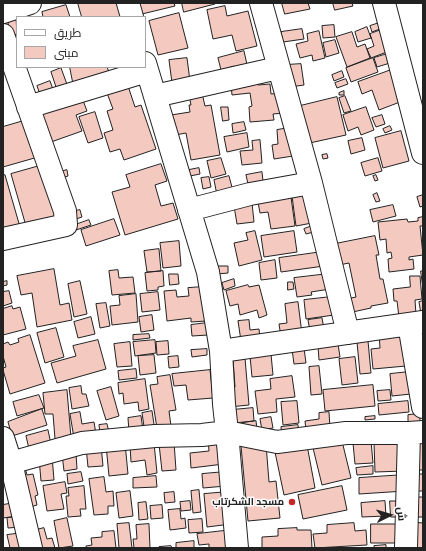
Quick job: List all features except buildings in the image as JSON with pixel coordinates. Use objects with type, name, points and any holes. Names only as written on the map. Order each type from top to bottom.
[{"type":"street","points":[[3,12],[30,3]]},
{"type":"street","points":[[128,3],[132,16]]},
{"type":"street","points":[[261,3],[311,183],[348,333]]},
{"type":"street","points":[[384,3],[423,153]]},
{"type":"street","points":[[3,35],[65,211],[66,226],[3,239]]},
{"type":"street","points":[[146,67],[208,272],[221,351],[224,404],[237,548]]},
{"type":"street","points":[[28,107],[143,68]]},
{"type":"street","points":[[155,96],[278,68]]},
{"type":"street","points":[[189,210],[250,194],[311,183]]},
{"type":"street","points":[[221,351],[416,323],[423,407]]},
{"type":"street","points":[[7,464],[82,443],[155,436],[202,435],[227,432],[276,442],[346,433],[416,432],[406,548]]},
{"type":"street","points":[[3,438],[7,464],[30,548]]},
{"type":"place","name":"مسجد الشكرتاب","points":[[292,502]]}]
